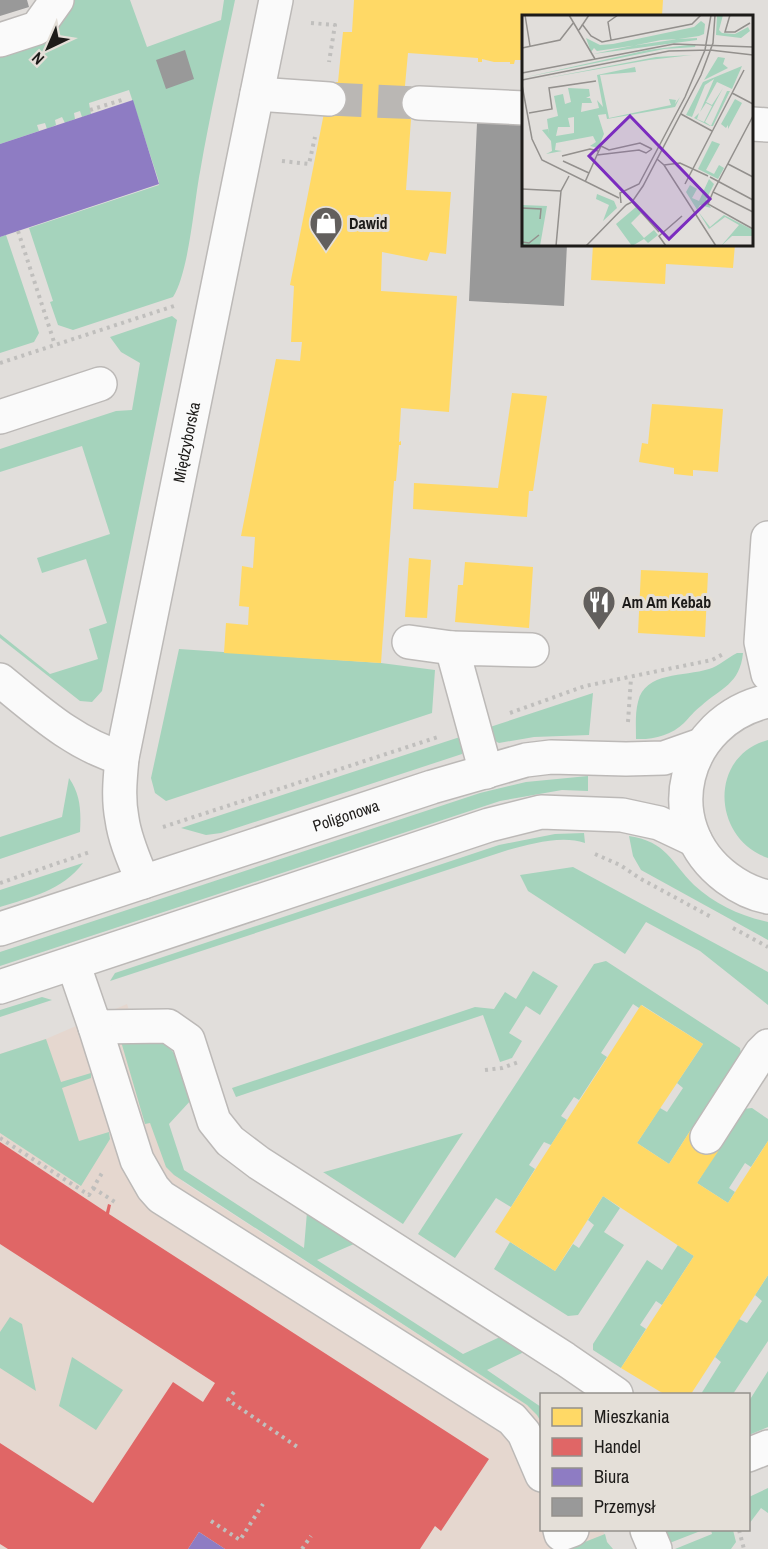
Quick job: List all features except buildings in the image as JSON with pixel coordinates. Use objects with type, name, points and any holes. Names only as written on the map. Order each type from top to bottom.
[{"type":"street","points":[[0,40],[37,28],[57,0]]},
{"type":"street","name":"Międzyborska","points":[[143,882],[122,819],[119,790],[122,758],[276,0]]},
{"type":"street","points":[[257,94],[329,99]]},
{"type":"street","points":[[419,103],[522,108]]},
{"type":"street","points":[[753,124],[768,126]]},
{"type":"street","points":[[0,417],[100,384]]},
{"type":"street","points":[[768,538],[761,642],[768,674]]},
{"type":"street","points":[[409,642],[452,648],[532,650]]},
{"type":"street","points":[[452,648],[486,772]]},
{"type":"street","points":[[0,680],[82,743],[102,753],[122,758]]},
{"type":"street","points":[[768,701],[753,704],[732,714],[714,728],[701,745],[689,773],[686,794],[687,816],[694,840],[713,867],[739,887],[768,897]]},
{"type":"street","name":"Poligonowa","points":[[0,929],[432,787],[526,760],[551,757],[664,758],[701,745]]},
{"type":"street","points":[[0,987],[489,825],[541,812],[622,815],[659,823],[694,840]]},
{"type":"street","points":[[73,963],[136,1160],[161,1197],[512,1419],[525,1433],[540,1470]]},
{"type":"street","points":[[94,1027],[168,1026],[188,1040],[214,1121],[230,1141],[259,1163],[565,1359],[613,1393]]},
{"type":"street","points":[[707,1137],[761,1053],[768,1046]]},
{"type":"street","points":[[750,1454],[768,1447]]},
{"type":"street","points":[[647,1531],[655,1549]]},
{"type":"path","points":[[90,110],[125,99]]},
{"type":"path","points":[[18,231],[55,345]]},
{"type":"path","points":[[0,363],[218,294]]},
{"type":"path","points":[[0,884],[127,839],[473,726],[585,686],[712,660],[744,644],[761,642]]},
{"type":"path","points":[[587,851],[620,865],[640,879],[719,921]]},
{"type":"path","points":[[729,926],[768,947]]},
{"type":"path","points":[[485,1070],[502,1068],[521,1061]]},
{"type":"path","points":[[0,1138],[88,1195],[100,1176]]},
{"type":"path","points":[[93,1188],[118,1204]]},
{"type":"path","points":[[234,1392],[228,1400],[299,1448]]},
{"type":"path","points":[[211,1521],[240,1540],[263,1504]]},
{"type":"path","points":[[739,1531],[744,1549]]},
{"type":"path","points":[[302,1549],[311,1536]]},
{"type":"shaded area","points":[[127,1004],[183,1182],[540,1413],[540,1531],[603,1531],[607,1542],[590,1549],[0,1549],[0,1054],[46,1039]]},
{"type":"green space","points":[[73,0],[130,0],[147,47],[221,20],[224,0],[235,0],[204,150],[187,255],[179,286],[173,297],[73,330],[58,325],[50,302],[53,301],[29,228],[159,185],[159,182],[129,90],[89,103],[91,114],[82,117],[80,111],[74,113],[75,119],[65,123],[62,117],[55,120],[56,125],[47,129],[45,123],[37,125],[39,131],[0,144],[0,53],[52,34],[65,18]]},
{"type":"green space","points":[[6,235],[39,333],[34,342],[0,353],[0,237]]},
{"type":"green space","points":[[172,316],[177,320],[102,691],[92,702],[80,701],[0,638],[0,634],[50,674],[98,659],[89,629],[107,623],[86,559],[42,573],[37,558],[110,534],[82,446],[0,472],[0,449],[116,411],[132,410],[140,363],[121,352],[110,337]]},
{"type":"green space","points":[[179,649],[381,663],[435,670],[432,713],[166,801],[155,793],[151,778]]},
{"type":"green space","points":[[737,653],[743,653],[734,679],[696,710],[684,723],[674,731],[662,736],[636,739],[638,702],[642,692],[649,685],[667,677],[709,669]]},
{"type":"green space","points":[[593,693],[589,735],[534,737],[499,743],[493,740],[490,727]]},
{"type":"green space","points":[[463,736],[466,744],[462,754],[221,833],[206,835],[181,828]]},
{"type":"green space","points":[[768,740],[768,858],[749,848],[736,834],[728,817],[724,798],[727,779],[735,763],[748,749]]},
{"type":"green space","points":[[588,776],[588,791],[562,790],[500,801],[0,966],[0,952],[480,793],[526,782]]},
{"type":"green space","points":[[69,778],[76,791],[79,804],[80,832],[0,859],[0,837],[62,817]]},
{"type":"green space","points":[[584,833],[585,843],[556,840],[508,850],[110,981],[115,973],[499,845],[555,834]]},
{"type":"green space","points":[[629,836],[642,839],[660,848],[694,885],[719,903],[738,913],[768,922],[768,940],[641,870],[633,856]]},
{"type":"green space","points":[[83,863],[75,873],[56,887],[0,907],[0,890]]},
{"type":"green space","points":[[573,867],[768,972],[768,1005],[700,951],[646,922],[625,954],[528,891],[520,875]]},
{"type":"green space","points":[[606,961],[740,1048],[742,1059],[696,1130],[692,1128],[669,1164],[637,1143],[660,1108],[667,1112],[683,1088],[677,1083],[703,1044],[642,1005],[639,1008],[633,1004],[601,1053],[607,1057],[579,1100],[574,1097],[561,1116],[567,1120],[551,1145],[544,1142],[529,1165],[535,1169],[511,1207],[496,1198],[455,1258],[418,1234],[594,964]]},
{"type":"green space","points":[[533,971],[558,986],[540,1015],[526,1006],[509,1033],[522,1041],[512,1058],[500,1062],[483,1015],[236,1097],[232,1088],[475,1007],[494,1009],[505,992],[516,999]]},
{"type":"green space","points":[[42,997],[52,1000],[0,1017],[0,1010]]},
{"type":"green space","points":[[120,1038],[148,1040],[165,1045],[172,1050],[181,1065],[192,1099],[169,1124],[184,1170],[304,1248],[307,1212],[354,1244],[317,1260],[463,1354],[500,1337],[524,1352],[487,1370],[540,1406],[540,1420],[527,1405],[174,1175],[166,1167],[150,1123],[145,1124]]},
{"type":"green space","points":[[46,1039],[61,1082],[91,1073],[91,1078],[62,1088],[79,1141],[109,1132],[110,1139],[81,1186],[0,1133],[0,1054]]},
{"type":"green space","points":[[752,1108],[768,1119],[768,1141],[751,1167],[745,1163],[729,1188],[735,1192],[728,1203],[697,1183],[743,1109]]},
{"type":"green space","points":[[463,1133],[403,1224],[323,1172],[324,1172]]},
{"type":"green space","points":[[603,1196],[620,1208],[604,1232],[624,1245],[578,1315],[568,1316],[494,1269],[510,1242],[555,1271],[573,1244],[579,1248],[594,1225],[588,1220]]},
{"type":"green space","points":[[678,1245],[694,1256],[662,1305],[656,1301],[640,1325],[646,1329],[621,1368],[593,1350],[593,1344],[647,1260],[662,1270]]},
{"type":"green space","points":[[768,1275],[768,1341],[734,1393],[702,1393],[721,1362],[715,1357],[739,1319],[747,1323],[762,1301],[755,1295]]},
{"type":"green space","points":[[10,1317],[22,1324],[36,1391],[0,1368],[0,1332]]},
{"type":"green space","points":[[72,1357],[123,1390],[96,1430],[59,1406]]},
{"type":"green space","points":[[768,1371],[768,1427],[750,1435],[750,1399]]},
{"type":"green space","points":[[768,1488],[768,1513],[761,1508],[750,1523],[750,1497]]},
{"type":"green space","points":[[665,1531],[700,1531],[667,1544]]},
{"type":"green space","points":[[711,1531],[733,1531],[736,1542],[731,1549],[675,1549],[712,1534]]},
{"type":"green space","points":[[605,1534],[607,1542],[613,1549],[567,1549]]},
{"type":"tunnel","points":[[329,99],[419,103]]},
{"type":"place","name":"Dawid","points":[[326,252]]},
{"type":"place","name":"Am Am Kebab","points":[[599,631]]}]
